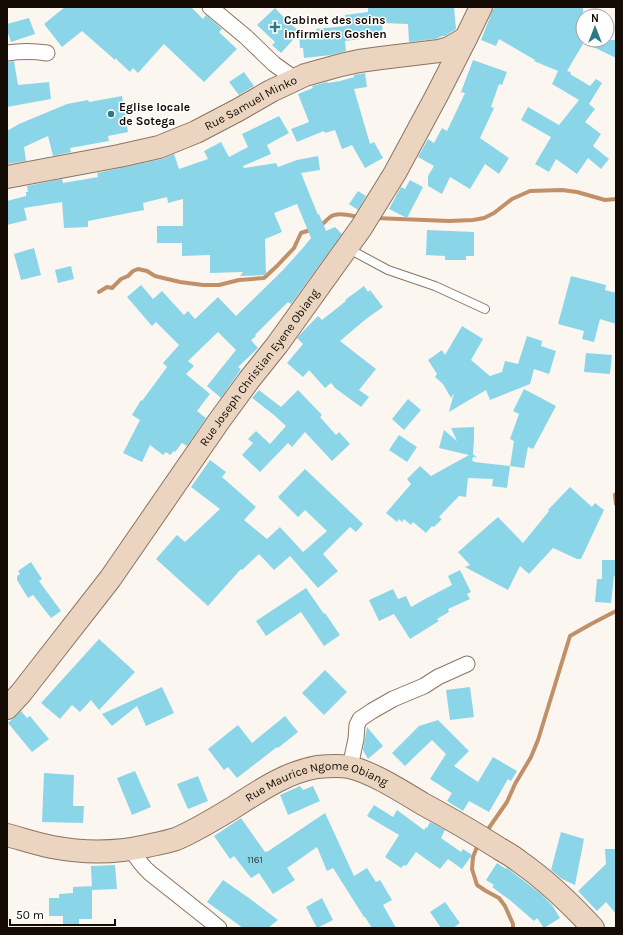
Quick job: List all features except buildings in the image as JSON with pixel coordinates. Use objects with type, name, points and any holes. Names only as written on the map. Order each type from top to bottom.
[{"type":"street","points":[[210,7],[246,36],[274,64],[295,79]]},
{"type":"street","name":"Rue Joseph Christian Eyene Obiang","points":[[8,704],[21,693],[110,579],[219,421],[285,334],[367,219],[395,173],[437,95],[481,7]]},
{"type":"street","name":"Rue Samuel Minko","points":[[7,177],[160,147],[196,132],[305,74],[341,65],[381,58],[439,51],[450,48],[466,38]]},
{"type":"street","points":[[7,53],[32,51],[47,53]]},
{"type":"street","points":[[403,55],[426,62],[434,69],[437,82],[437,95]]},
{"type":"street","points":[[350,767],[356,739],[357,725],[360,719],[393,699],[424,686],[438,677],[467,664]]},
{"type":"street","name":"Rue Maurice Ngome Obiang","points":[[7,835],[52,847],[68,849],[106,852],[131,849],[174,840],[192,832],[283,778],[316,767],[350,767],[367,773],[389,784],[519,861],[570,903],[593,928]]},
{"type":"street","points":[[131,849],[142,866],[219,928]]},
{"type":"lane","points":[[347,248],[388,270],[435,286],[485,309]]},
{"type":"waterway","points":[[375,218],[449,221],[473,220],[484,218],[494,213],[512,199],[530,191],[562,190],[577,192],[605,200],[616,199]]},
{"type":"waterway","points":[[319,226],[332,216],[336,215],[344,214],[360,217]]},
{"type":"waterway","points":[[99,292],[107,287],[112,288],[121,279],[138,269],[147,271],[155,276],[180,282],[203,285],[219,285],[239,280],[264,278],[294,248],[301,233],[313,229]]},
{"type":"waterway","points":[[616,494],[616,504]]},
{"type":"waterway","points":[[486,832],[507,802],[515,784],[531,757],[538,740],[570,636],[616,611]]},
{"type":"waterway","points":[[479,843],[473,857],[472,869],[477,885],[499,898],[505,906],[513,924],[513,928]]},
{"type":"place","name":"Cabinet des soins infirmiers Goshen","points":[[275,27]]},
{"type":"place","name":"Eglise locale de Sotega","points":[[111,114]]}]
